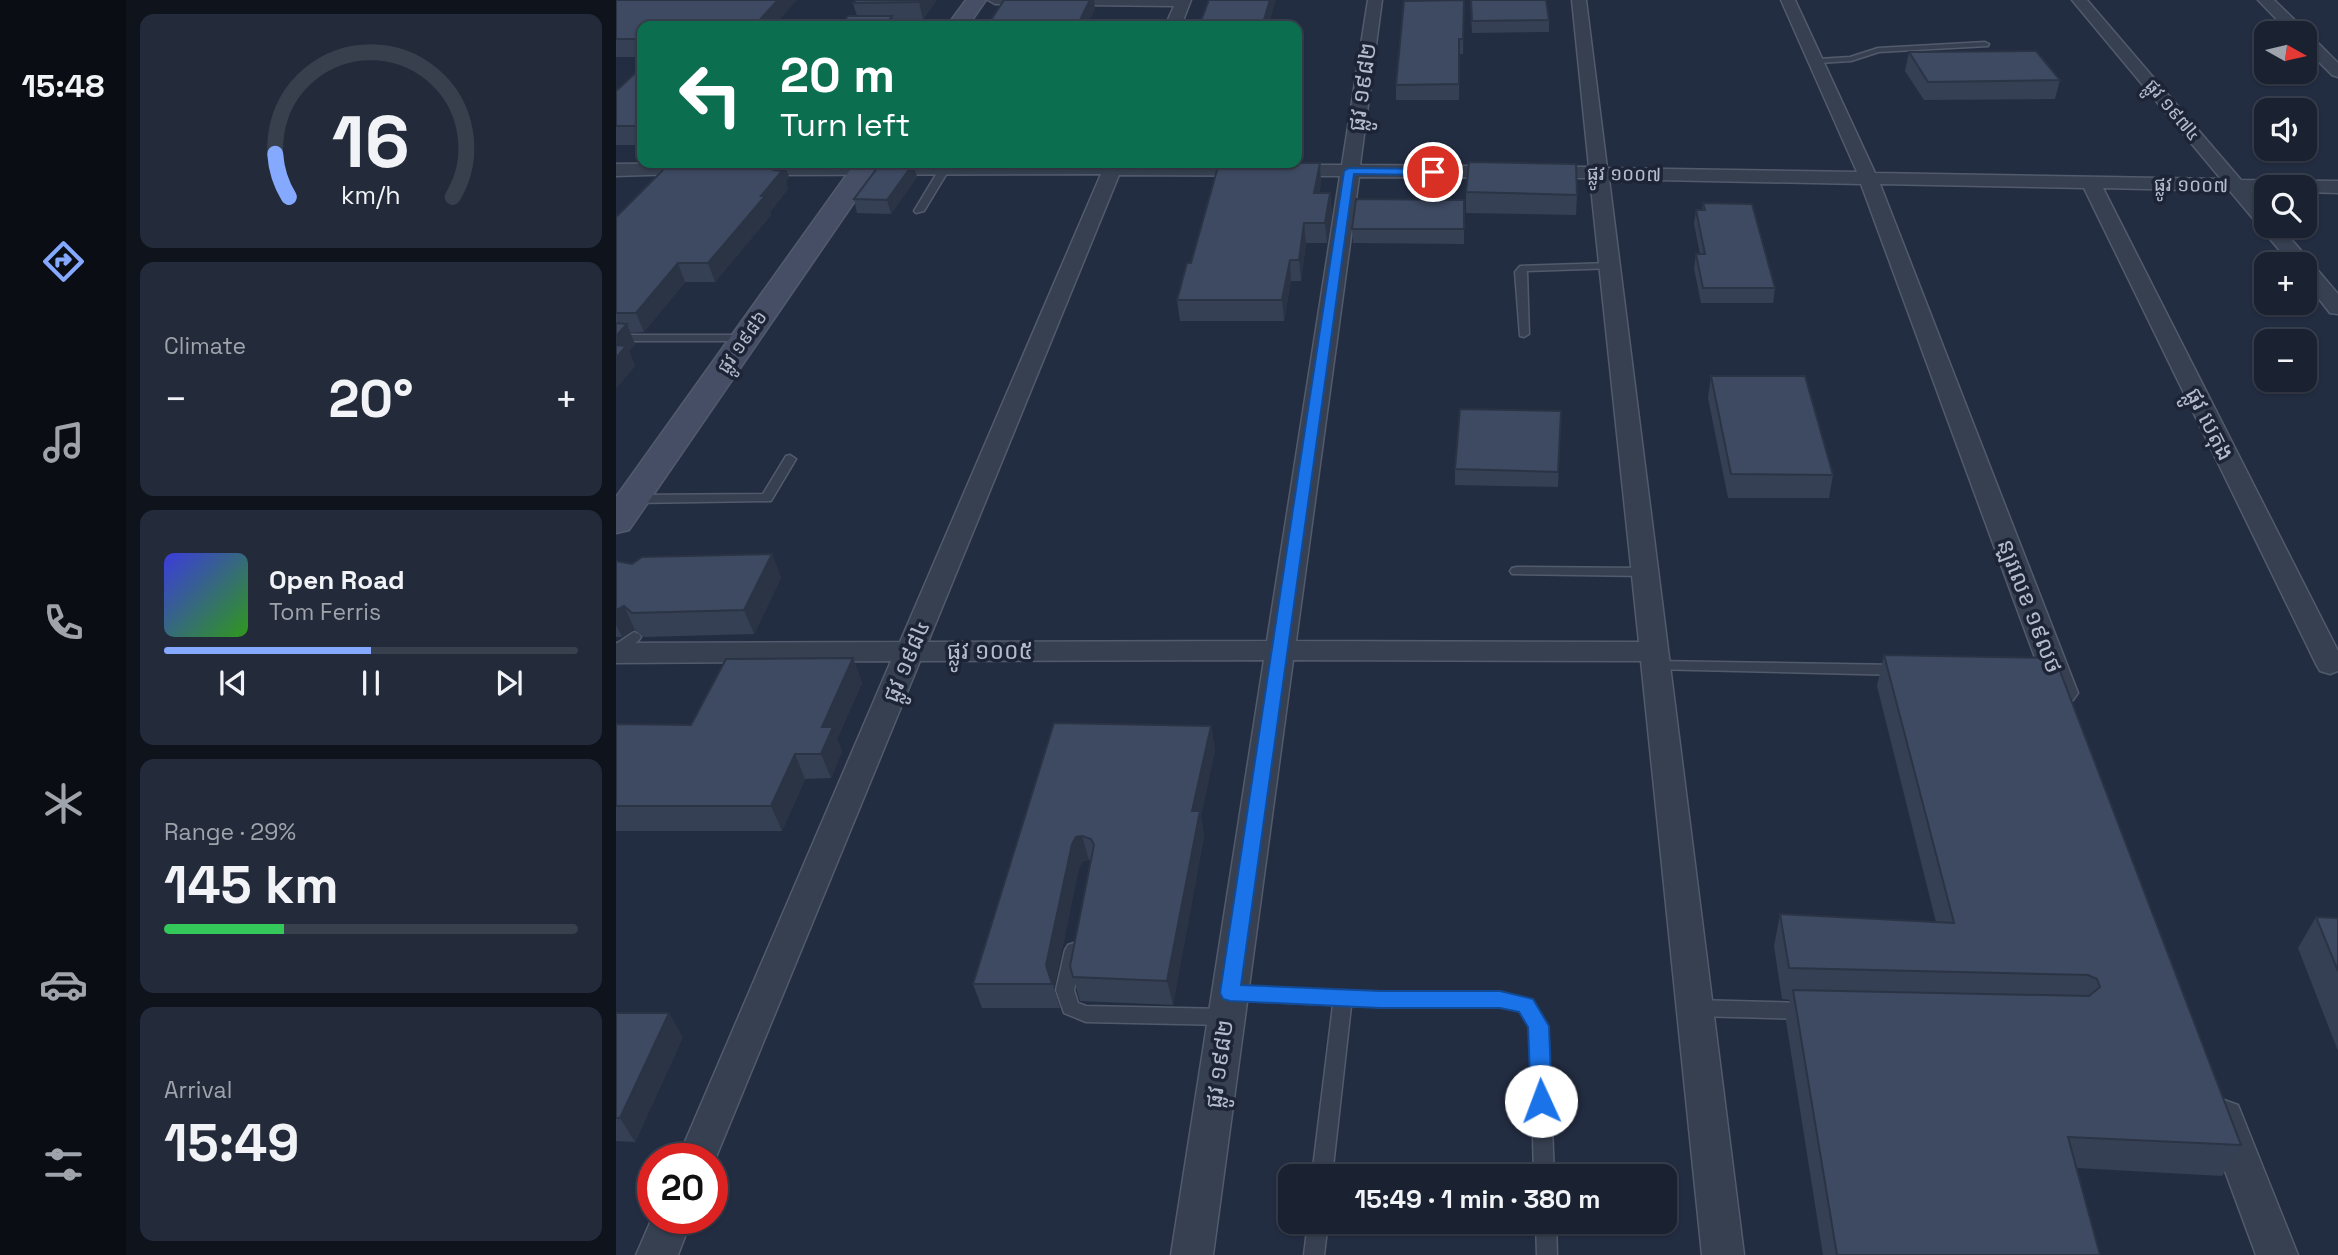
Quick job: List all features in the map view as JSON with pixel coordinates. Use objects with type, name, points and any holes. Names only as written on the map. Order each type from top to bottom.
[{"type":"main road","points":[[960,21],[976,0]]},
{"type":"main road","name":"ផ្លូវ ១៩៨៦","points":[[624,510],[864,168]]},
{"type":"street","points":[[995,0],[1183,1],[1175,21]]},
{"type":"street","name":"ផ្លូវ ១៩៨២","points":[[1192,1255],[1375,0]]},
{"type":"street","points":[[1579,0],[1601,173],[1723,1255]]},
{"type":"street","name":"ន្ឡរលេខ ១៩លថ","points":[[1788,0],[1869,178],[2048,673],[2075,725]]},
{"type":"street","name":"ផ្លូវ ១៩៧៤","points":[[2080,0],[2254,205]]},
{"type":"street","points":[[2265,0],[2287,21]]},
{"type":"street","points":[[2317,51],[2338,72]]},
{"type":"street","name":"ផ្លូវ ១០០៧","points":[[616,170],[756,168]]},
{"type":"street","name":"ផ្លូវ ១៩៨៤","points":[[703,1143],[1113,168]]},
{"type":"street","name":"ផ្លូវ ១០០៧","points":[[1208,168],[2338,187]]},
{"type":"street","name":"ផ្លូវ បេតុង","points":[[2091,183],[2330,664]]},
{"type":"street","points":[[2280,238],[2291,252]]},
{"type":"street","points":[[2317,283],[2338,308]]},
{"type":"street","name":"ផ្លូវ ១០០៥","points":[[622,647],[910,652],[1280,650],[1655,659]]},
{"type":"street","points":[[2213,1087],[2277,1255]]},
{"type":"street","points":[[657,1255],[666,1234]]},
{"type":"lane","points":[[1818,61],[1851,59],[1878,50],[1985,44]]},
{"type":"lane","points":[[919,211],[945,168]]},
{"type":"lane","points":[[1524,334],[1520,272],[1524,268],[1611,267]]},
{"type":"lane","points":[[616,338],[745,338]]},
{"type":"lane","points":[[624,510],[767,498],[790,459]]},
{"type":"lane","points":[[1517,571],[1645,572]]},
{"type":"lane","points":[[1655,659],[1910,671]]},
{"type":"lane","points":[[1076,937],[1065,990],[1070,1008],[1086,1014],[1343,998],[1500,1000],[1526,1005],[1539,1026],[1544,1164]]},
{"type":"lane","points":[[1323,1164],[1343,998]]},
{"type":"lane","points":[[1695,1008],[1825,1011]]},
{"type":"lane","points":[[1314,1255],[1317,1234]]},
{"type":"lane","points":[[1546,1234],[1547,1255]]},
{"type":"building","points":[[616,0],[778,0],[759,21],[637,21],[637,39],[616,39]]},
{"type":"building","points":[[856,0],[920,0],[853,3]]},
{"type":"building","points":[[1004,0],[1090,0],[1080,21],[990,21]]},
{"type":"building","points":[[1209,0],[1270,0],[1264,21],[1201,21]]},
{"type":"building","points":[[1464,0],[1463,39],[1459,39],[1459,84],[1396,85],[1404,1]]},
{"type":"building","points":[[1471,0],[1546,0],[1549,20],[1472,21]]},
{"type":"building","points":[[848,16],[892,16],[888,21],[844,21]]},
{"type":"building","points":[[2036,51],[2060,80],[1928,82],[1909,52]]},
{"type":"building","points":[[637,72],[637,126],[616,126],[616,91]]},
{"type":"building","points":[[1469,162],[1576,164],[1577,195],[1466,192]]},
{"type":"building","points":[[1302,163],[1320,163],[1314,193],[1330,193],[1325,223],[1304,223],[1299,260],[1290,260],[1282,300],[1177,300],[1187,263],[1191,263],[1218,168],[1302,168]]},
{"type":"building","points":[[665,168],[776,168],[774,170],[782,171],[761,196],[765,196],[708,263],[678,263],[636,313],[616,313],[616,217]]},
{"type":"building","points":[[877,168],[910,168],[887,200],[854,199]]},
{"type":"building","points":[[1356,199],[1464,200],[1464,229],[1352,229]]},
{"type":"building","points":[[1703,203],[1752,204],[1775,288],[1703,288],[1696,254],[1705,254],[1696,210],[1705,210]]},
{"type":"building","points":[[616,323],[627,324],[616,336]]},
{"type":"building","points":[[616,345],[626,346],[616,358]]},
{"type":"building","points":[[1711,376],[1805,376],[1833,475],[1731,474]]},
{"type":"building","points":[[1460,409],[1561,411],[1558,472],[1455,469]]},
{"type":"building","points":[[772,554],[744,610],[632,613],[624,606],[616,610],[616,561],[632,564],[642,557]]},
{"type":"building","points":[[1884,655],[2055,658],[2241,1145],[2068,1137],[2100,1255],[1837,1255],[1793,990],[2089,996],[2100,987],[2097,979],[2088,975],[1789,968],[1780,914],[1954,923]]},
{"type":"building","points":[[853,658],[822,727],[833,727],[821,754],[795,754],[771,806],[616,806],[616,724],[691,725],[726,659]]},
{"type":"building","points":[[1054,723],[1211,726],[1192,811],[1200,811],[1167,981],[1073,977],[1070,966],[1094,845],[1091,839],[1082,836],[1076,837],[1072,844],[1046,965],[1052,984],[973,984]]},
{"type":"building","points":[[2316,917],[2338,918],[2338,971]]},
{"type":"building","points":[[616,1013],[669,1013],[620,1118],[616,1118]]},
{"type":"route","points":[[1433,172],[1349,171],[1230,993],[1380,1000],[1500,1000],[1526,1005],[1539,1026],[1541,1101]]}]
